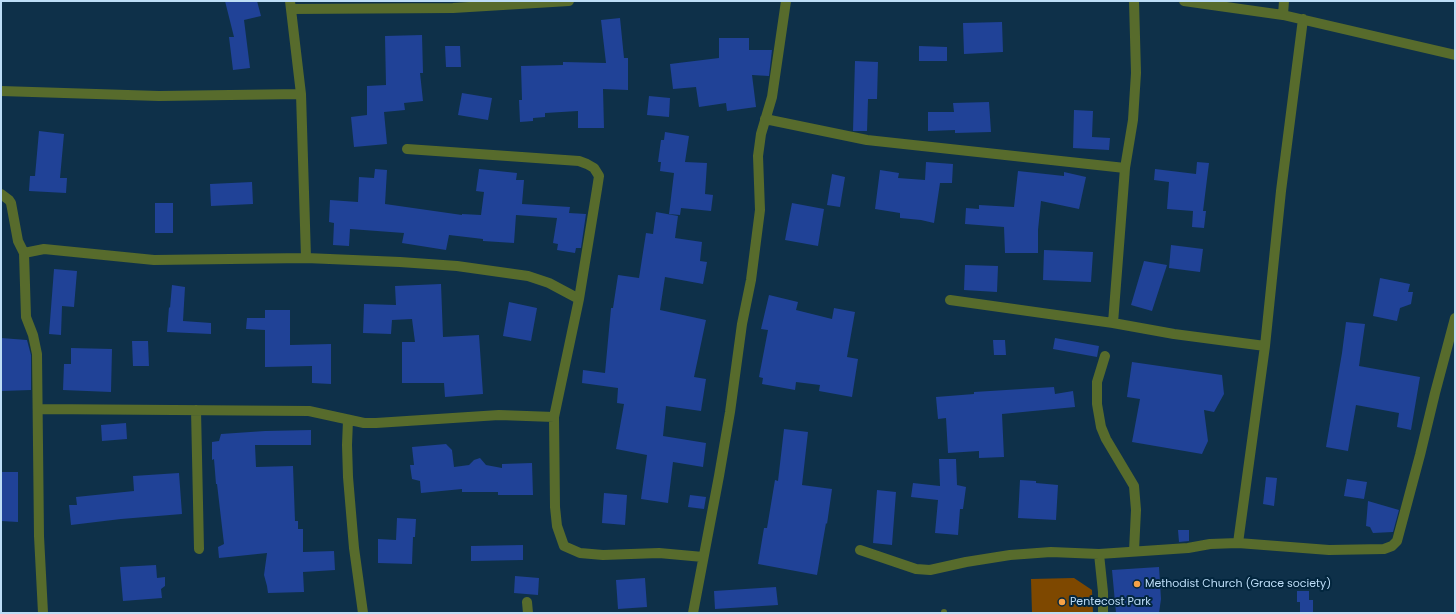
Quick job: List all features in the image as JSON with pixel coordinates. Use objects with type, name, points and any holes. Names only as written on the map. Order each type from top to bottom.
[{"type":"street","points":[[306,258],[302,94],[291,5],[452,5],[569,1]]},
{"type":"street","points":[[693,613],[719,476],[730,412],[742,324],[751,280],[760,210],[758,156],[761,134],[772,97],[786,1]]},
{"type":"street","points":[[1113,323],[1125,168],[1133,120],[1136,73],[1134,1]]},
{"type":"street","points":[[1184,1],[1283,15],[1455,55]]},
{"type":"street","points":[[1283,15],[1284,1]]},
{"type":"street","points":[[1238,543],[1264,346],[1281,191],[1303,20]]},
{"type":"street","points":[[1,91],[159,96],[302,94]]},
{"type":"street","points":[[765,119],[867,140],[1125,168]]},
{"type":"street","points":[[408,149],[579,161],[594,168],[598,176],[597,189],[579,299],[554,417],[555,507],[557,526],[564,546],[580,553],[603,555],[659,554],[703,556]]},
{"type":"street","points":[[1,194],[11,203],[18,240],[24,253],[26,317],[33,334],[37,354],[39,536],[43,613]]},
{"type":"street","points":[[24,253],[44,249],[154,260],[306,258],[457,266],[528,276],[549,283],[579,299]]},
{"type":"street","points":[[950,300],[1264,346]]},
{"type":"street","points":[[860,550],[916,569],[930,570],[966,562],[1017,554],[1051,552],[1099,554],[1188,548],[1210,544],[1238,543],[1330,550],[1384,550],[1392,546],[1397,541],[1455,318]]},
{"type":"street","points":[[1105,356],[1097,382],[1097,404],[1101,427],[1106,439],[1134,486],[1136,510],[1134,551]]},
{"type":"street","points":[[38,409],[309,411],[348,420],[376,423],[499,415],[554,417]]},
{"type":"street","points":[[196,410],[199,549]]},
{"type":"street","points":[[348,420],[348,478],[354,548],[363,613]]},
{"type":"street","points":[[1099,554],[1103,592],[1103,613]]},
{"type":"street","points":[[527,602],[528,613]]},
{"type":"shaded area","name":"Pentecost Park","points":[[1074,578],[1092,590],[1093,613],[1032,613],[1031,579]]},
{"type":"building","points":[[225,1],[257,1],[261,16],[244,20],[250,68],[233,70],[229,37],[234,37]]},
{"type":"building","points":[[620,18],[624,58],[628,58],[628,90],[603,89],[604,128],[578,128],[578,111],[545,113],[545,117],[533,118],[533,121],[520,122],[519,100],[522,100],[521,66],[563,65],[563,62],[606,63],[601,20]]},
{"type":"building","points":[[1002,22],[1003,52],[964,54],[963,23]]},
{"type":"building","points":[[422,35],[423,73],[420,73],[423,101],[404,103],[405,110],[384,112],[387,144],[354,147],[351,117],[367,115],[367,86],[386,85],[385,36]]},
{"type":"building","points":[[719,38],[749,38],[749,50],[772,50],[769,76],[752,75],[756,107],[727,111],[726,103],[699,107],[696,87],[673,89],[670,64],[719,58]]},
{"type":"building","points":[[445,46],[460,46],[461,67],[446,67]]},
{"type":"building","points":[[919,46],[947,47],[947,61],[919,61]]},
{"type":"building","points":[[855,61],[878,62],[877,99],[868,99],[867,131],[853,131]]},
{"type":"building","points":[[462,93],[492,98],[488,120],[458,115]]},
{"type":"building","points":[[649,96],[670,98],[669,117],[647,115]]},
{"type":"building","points":[[989,102],[991,132],[955,133],[955,130],[928,131],[928,112],[954,112],[953,103]]},
{"type":"building","points":[[1074,110],[1093,111],[1092,137],[1110,138],[1109,150],[1073,148]]},
{"type":"building","points":[[39,131],[64,134],[60,178],[67,178],[66,193],[29,191],[30,176],[35,176]]},
{"type":"building","points":[[665,132],[689,136],[685,162],[707,163],[705,194],[713,195],[711,211],[681,208],[680,215],[669,214],[674,173],[660,171],[661,162],[658,162],[661,140],[664,140]]},
{"type":"building","points":[[926,162],[953,164],[952,183],[940,183],[934,223],[900,218],[900,213],[875,209],[880,170],[899,173],[898,178],[925,180]]},
{"type":"building","points":[[1197,162],[1209,163],[1203,211],[1206,211],[1204,228],[1192,227],[1193,211],[1167,209],[1169,182],[1154,180],[1155,169],[1196,174]]},
{"type":"building","points":[[375,169],[387,170],[385,204],[462,215],[481,215],[484,192],[476,191],[479,169],[517,173],[516,180],[524,180],[522,204],[570,207],[569,213],[586,214],[581,248],[576,248],[575,253],[557,250],[558,244],[553,243],[557,218],[516,215],[514,243],[483,241],[483,239],[449,235],[446,250],[402,243],[404,233],[350,229],[349,246],[333,245],[334,223],[329,222],[330,200],[358,202],[359,177],[374,178]]},
{"type":"building","points":[[1018,171],[1064,176],[1064,172],[1086,177],[1079,209],[1041,201],[1038,230],[1038,253],[1005,253],[1004,227],[965,224],[966,208],[979,209],[979,205],[1014,207]]},
{"type":"building","points":[[832,174],[845,177],[840,207],[827,205]]},
{"type":"building","points":[[252,182],[253,204],[211,206],[210,184]]},
{"type":"building","points":[[155,203],[173,203],[173,233],[155,233]]},
{"type":"building","points":[[792,203],[824,209],[818,246],[785,240]]},
{"type":"building","points":[[656,212],[678,216],[675,238],[702,242],[700,261],[707,262],[703,284],[665,277],[660,310],[706,320],[694,377],[706,379],[701,411],[666,406],[663,436],[706,443],[703,467],[673,462],[668,503],[641,499],[647,455],[616,449],[624,404],[617,403],[618,388],[582,383],[583,370],[605,373],[611,308],[613,308],[618,275],[639,278],[646,233],[653,234]]},
{"type":"building","points":[[1171,245],[1203,249],[1200,272],[1169,268]]},
{"type":"building","points":[[1044,250],[1093,252],[1091,282],[1043,280]]},
{"type":"building","points":[[1144,261],[1167,265],[1152,311],[1131,305]]},
{"type":"building","points":[[965,265],[998,266],[997,292],[964,290]]},
{"type":"building","points":[[54,269],[77,271],[74,307],[62,306],[61,335],[49,334]]},
{"type":"building","points":[[1380,278],[1410,284],[1408,292],[1413,292],[1411,304],[1400,308],[1397,321],[1373,316]]},
{"type":"building","points":[[441,284],[443,337],[479,335],[483,394],[445,397],[444,383],[402,383],[402,342],[415,342],[412,319],[392,320],[391,334],[363,333],[364,304],[396,305],[395,286]]},
{"type":"building","points":[[172,285],[185,287],[183,321],[211,323],[211,334],[167,332]]},
{"type":"building","points":[[769,295],[798,302],[796,310],[832,319],[834,308],[855,312],[847,357],[858,359],[852,397],[819,391],[820,385],[796,382],[795,390],[762,384],[763,378],[759,377],[768,330],[761,329]]},
{"type":"building","points":[[509,302],[537,308],[531,341],[503,336]]},
{"type":"building","points":[[265,310],[290,310],[290,345],[331,344],[331,384],[312,383],[312,366],[265,367],[265,330],[246,329],[247,318],[265,318]]},
{"type":"building","points":[[1346,322],[1365,324],[1359,366],[1420,377],[1411,430],[1397,427],[1399,413],[1356,405],[1348,451],[1326,447]]},
{"type":"building","points":[[1,338],[27,340],[31,355],[31,390],[1,391]]},
{"type":"building","points":[[1055,338],[1099,346],[1097,357],[1053,349]]},
{"type":"building","points":[[993,340],[1005,340],[1006,355],[994,355]]},
{"type":"building","points":[[132,341],[148,341],[149,366],[133,366]]},
{"type":"building","points":[[71,348],[112,349],[111,392],[63,390],[64,364],[71,364]]},
{"type":"building","points":[[1132,362],[1222,375],[1224,394],[1214,412],[1204,410],[1208,441],[1202,454],[1132,442],[1140,399],[1127,397]]},
{"type":"building","points":[[1054,387],[1055,394],[1073,391],[1075,407],[1002,414],[1004,457],[979,458],[979,451],[948,453],[946,418],[938,419],[936,397],[974,394],[974,392]]},
{"type":"building","points":[[126,423],[127,439],[102,441],[101,425]]},
{"type":"building","points":[[784,429],[808,432],[802,485],[832,489],[817,575],[758,564],[764,528],[767,528],[775,480],[778,481]]},
{"type":"building","points":[[311,430],[311,445],[255,445],[256,467],[293,466],[295,521],[298,521],[298,529],[303,529],[303,552],[334,551],[335,570],[303,572],[304,592],[268,593],[264,575],[267,553],[219,558],[218,547],[224,544],[214,459],[212,460],[212,442],[219,441],[221,434]]},
{"type":"building","points":[[446,444],[452,450],[454,467],[469,465],[474,460],[480,458],[486,465],[502,468],[502,464],[532,463],[533,495],[498,495],[498,492],[462,492],[462,489],[421,493],[420,481],[412,479],[410,465],[414,465],[412,447]]},
{"type":"building","points":[[939,459],[956,459],[957,485],[966,487],[963,509],[960,509],[958,535],[935,533],[938,500],[911,497],[913,483],[940,486]]},
{"type":"building","points":[[1,472],[18,472],[18,522],[1,521]]},
{"type":"building","points":[[179,473],[182,514],[71,525],[69,505],[77,505],[76,497],[134,491],[133,476]]},
{"type":"building","points":[[1266,477],[1277,478],[1274,506],[1263,504]]},
{"type":"building","points":[[1347,479],[1367,482],[1364,499],[1344,496]]},
{"type":"building","points":[[1020,480],[1058,485],[1056,520],[1018,518]]},
{"type":"building","points":[[877,490],[896,492],[892,545],[873,543]]},
{"type":"building","points":[[604,493],[627,495],[625,525],[602,523]]},
{"type":"building","points":[[690,495],[706,497],[704,509],[688,507]]},
{"type":"building","points":[[1368,501],[1399,510],[1393,532],[1373,533],[1370,527],[1366,526]]},
{"type":"building","points":[[397,518],[416,519],[415,537],[413,537],[412,564],[378,563],[378,539],[396,540]]},
{"type":"building","points":[[1178,530],[1189,530],[1189,541],[1179,542]]},
{"type":"building","points":[[523,545],[523,560],[471,561],[471,546]]},
{"type":"building","points":[[156,565],[157,578],[165,577],[165,586],[161,589],[162,598],[123,601],[120,567]]},
{"type":"building","name":"Methodist Church (Grace society)","points":[[1159,567],[1161,599],[1159,613],[1116,613],[1112,570]]},
{"type":"building","points":[[515,576],[539,578],[538,595],[514,593]]},
{"type":"building","points":[[645,578],[647,607],[618,609],[616,580]]},
{"type":"building","points":[[776,587],[778,605],[715,609],[714,591]]},
{"type":"building","points":[[1297,591],[1309,591],[1309,600],[1313,600],[1313,613],[1300,613],[1300,602],[1297,602]]},
{"type":"place","name":"Methodist Church (Grace society)","points":[[1137,584]]},
{"type":"place","name":"Pentecost Park","points":[[1062,602]]}]
